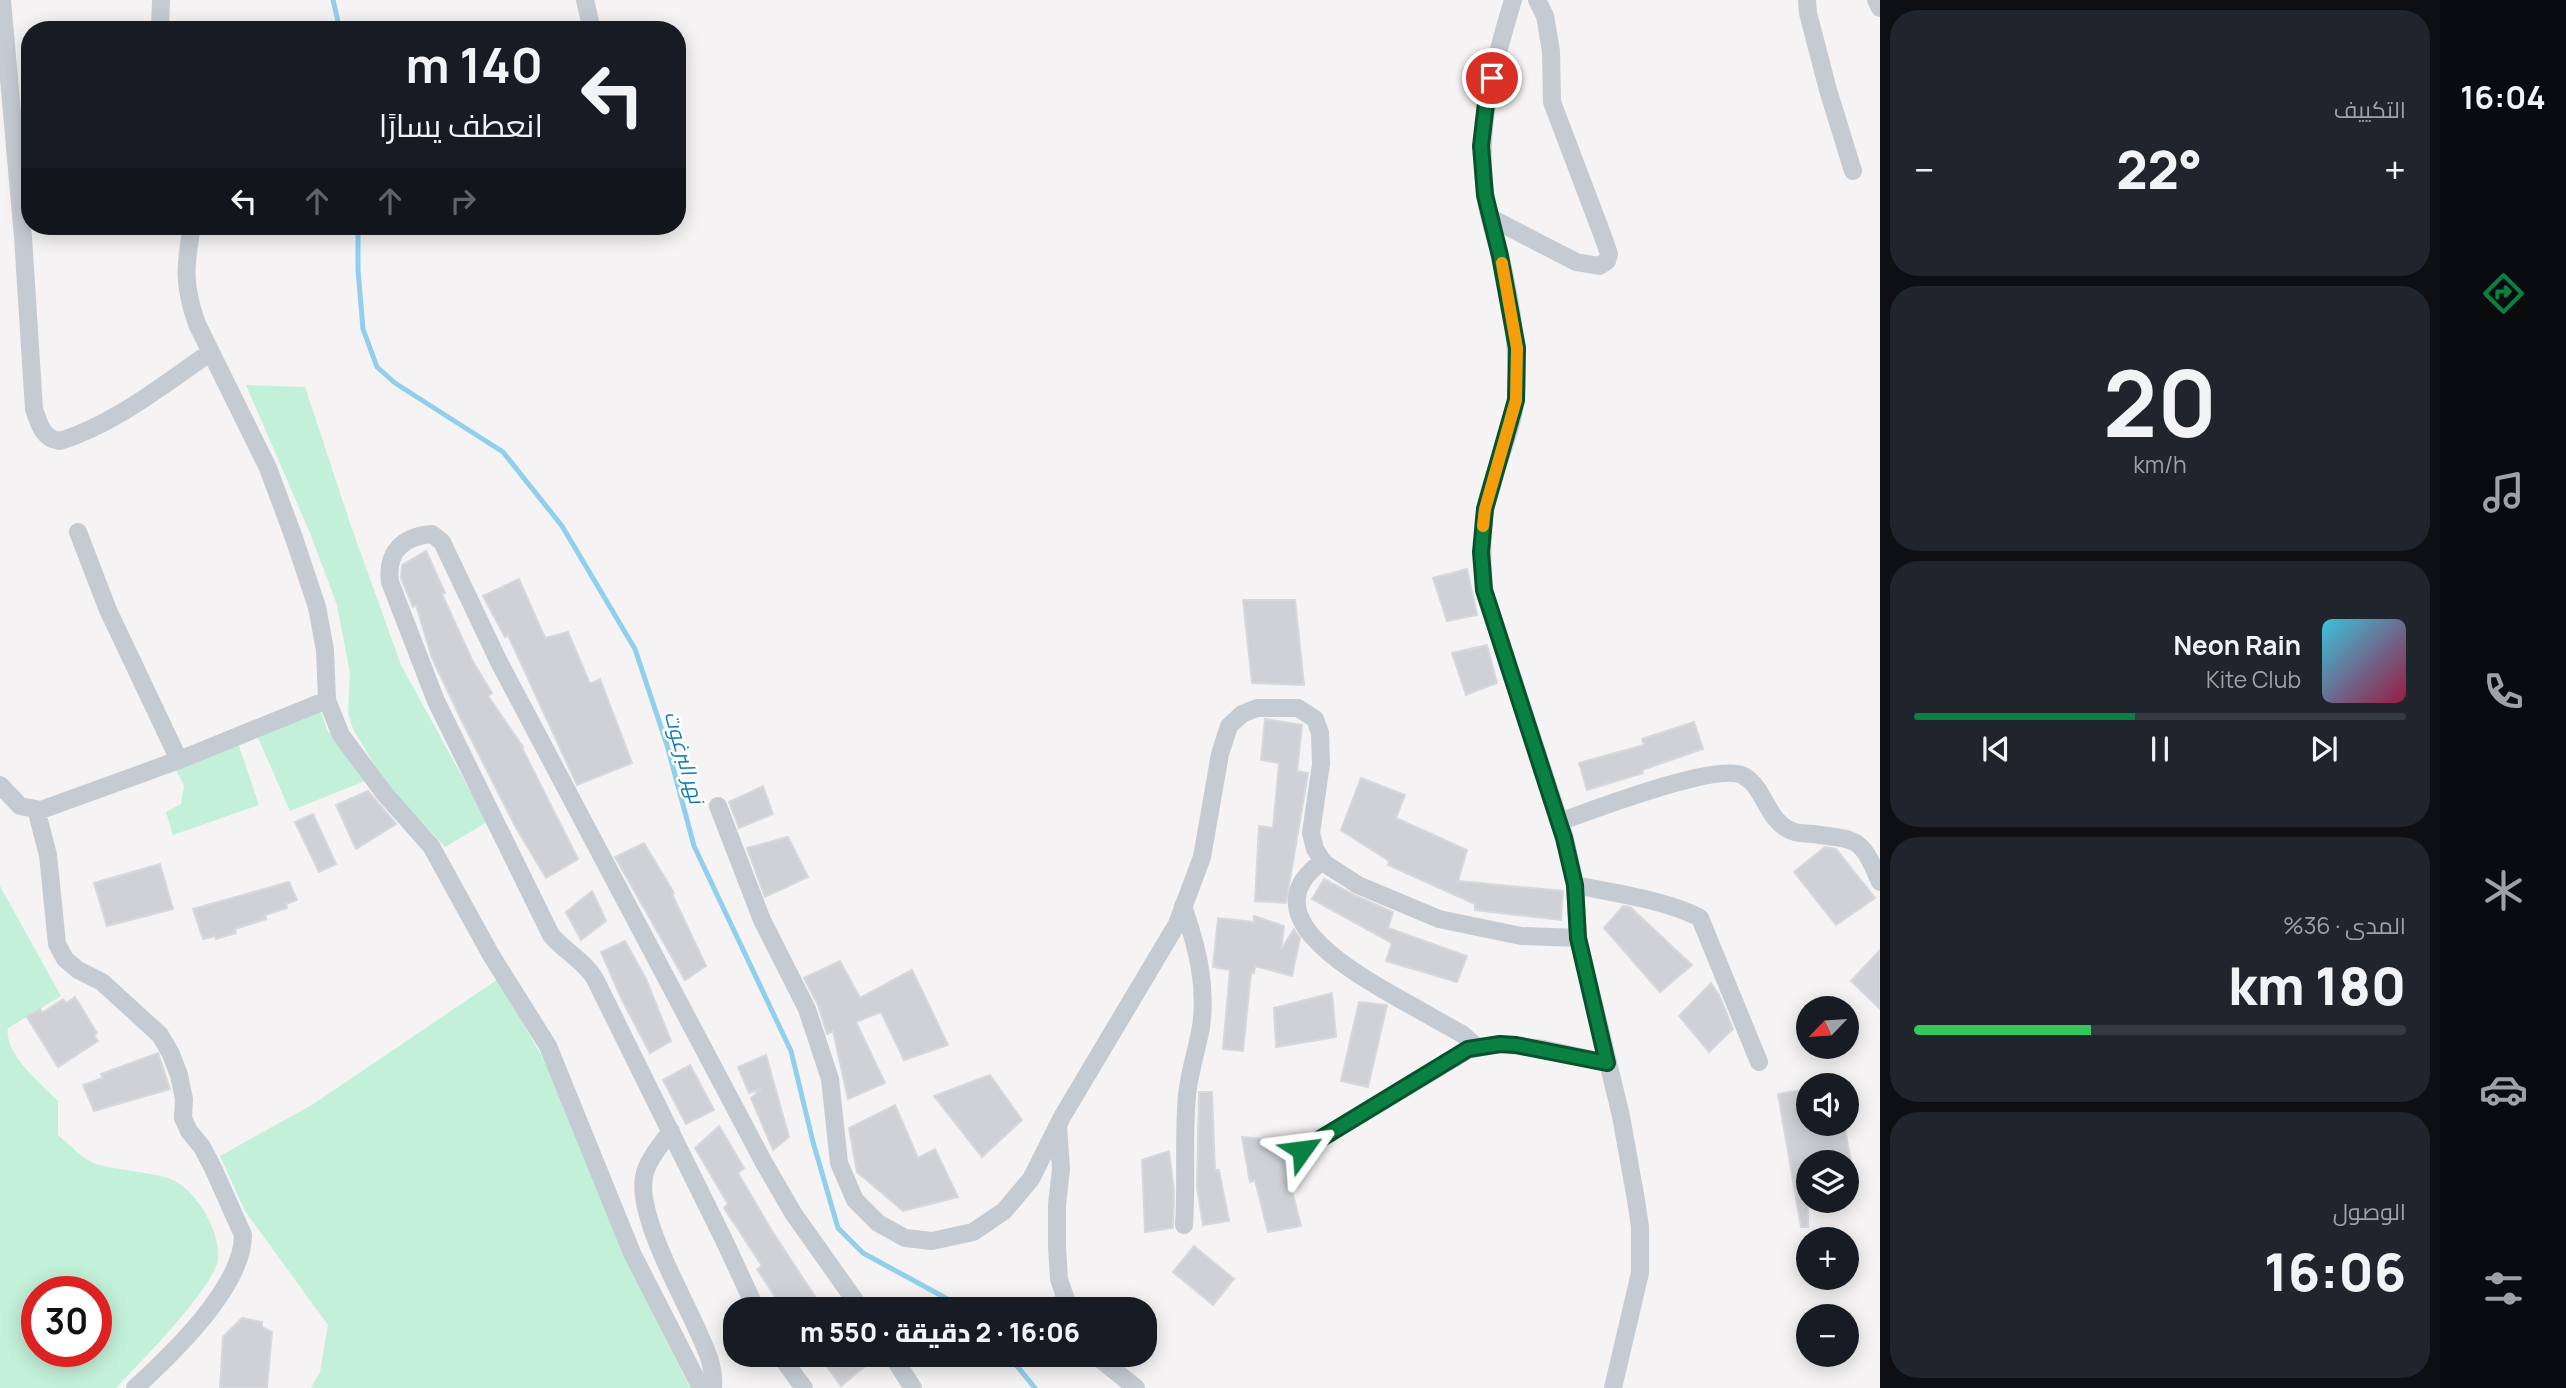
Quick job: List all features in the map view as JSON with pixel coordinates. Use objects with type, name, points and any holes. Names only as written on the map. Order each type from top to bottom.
[{"type":"street","points":[[2,0],[21,214]]},
{"type":"street","points":[[160,21],[161,0]]},
{"type":"street","points":[[585,0],[590,21]]},
{"type":"street","points":[[1513,0],[1486,103],[1481,146],[1485,195],[1517,348],[1516,400],[1485,509],[1481,552],[1484,590],[1559,822],[1575,885],[1578,938],[1621,1116],[1636,1200],[1641,1255],[1636,1294],[1613,1388]]},
{"type":"street","points":[[1490,218],[1576,262],[1599,266],[1607,261],[1609,254],[1552,102],[1551,51],[1545,16],[1537,0]]},
{"type":"street","points":[[1807,0],[1824,79],[1853,171]]},
{"type":"street","points":[[1876,0],[1880,8]]},
{"type":"street","points":[[23,235],[34,409],[46,436],[60,441],[92,428],[137,402],[211,352]]},
{"type":"street","points":[[191,235],[185,284],[197,324],[268,468],[317,607],[325,650],[327,699],[341,735],[384,793],[431,846],[491,955],[548,1046],[632,1253],[701,1388]]},
{"type":"street","points":[[78,532],[108,610],[179,760]]},
{"type":"street","points":[[750,1297],[592,972],[561,948],[551,935],[436,701],[390,582],[390,560],[398,548],[409,540],[432,534],[442,542],[499,662],[763,1161],[793,1213],[852,1297]]},
{"type":"street","points":[[0,785],[20,806],[41,810],[179,760],[327,699]]},
{"type":"street","points":[[718,806],[761,920],[807,1009],[830,1079],[839,1163],[855,1200],[878,1223],[905,1238],[932,1241],[973,1232],[1004,1212],[1031,1179],[1058,1126],[1177,924],[1202,857],[1220,754],[1229,726],[1242,714],[1257,708],[1297,708],[1315,719],[1320,733],[1321,764],[1311,833],[1315,849],[1323,861],[1358,885],[1439,919],[1521,936],[1578,938]]},
{"type":"street","points":[[1559,822],[1660,787],[1738,772],[1751,780],[1769,811],[1782,826],[1793,832],[1852,839],[1865,851],[1880,882]]},
{"type":"street","points":[[36,810],[48,855],[57,944],[65,959],[78,970],[102,982],[160,1035],[172,1054],[179,1075],[184,1099],[183,1118],[213,1168],[243,1235],[243,1247],[237,1265],[206,1314],[160,1365],[135,1388]]},
{"type":"street","points":[[1323,861],[1306,873],[1299,888],[1297,906],[1308,932],[1348,969],[1462,1034],[1477,1047]]},
{"type":"street","points":[[1575,885],[1648,901],[1700,918],[1759,1062]]},
{"type":"street","points":[[1183,906],[1198,952],[1203,978],[1201,1028],[1187,1092],[1184,1225]]},
{"type":"street","points":[[1302,1150],[1468,1049],[1500,1044],[1516,1045],[1607,1063]]},
{"type":"street","points":[[1058,1126],[1061,1169],[1057,1205],[1057,1247],[1059,1279],[1065,1297]]},
{"type":"street","points":[[670,1131],[644,1176],[645,1205],[653,1231],[710,1357],[713,1388]]},
{"type":"street","points":[[789,1367],[804,1388]]},
{"type":"street","points":[[899,1367],[913,1388]]},
{"type":"street","points":[[1110,1367],[1136,1388]]},
{"type":"green space","points":[[246,385],[305,387],[401,665],[487,822],[445,847],[383,779],[353,729],[348,713],[350,673],[337,605],[310,533]]},
{"type":"green space","points":[[320,710],[328,732],[338,738],[365,781],[290,811],[256,733]]},
{"type":"green space","points":[[237,740],[259,805],[173,835],[166,812],[181,804],[184,786],[174,766]]},
{"type":"green space","points":[[0,886],[61,996],[8,1028],[11,1048],[17,1058],[58,1101],[58,1135],[91,1162],[168,1178],[184,1187],[206,1214],[218,1247],[218,1258],[205,1287],[116,1388],[0,1388]]},
{"type":"green space","points":[[498,979],[553,1076],[619,1243],[690,1388],[311,1388],[320,1372],[328,1325],[245,1211],[220,1156],[315,1103]]},
{"type":"building","points":[[426,551],[472,660],[492,693],[488,696],[523,747],[578,859],[546,878],[515,826],[460,717],[432,658],[416,605],[413,607],[401,578],[402,565]]},
{"type":"building","points":[[1467,569],[1477,615],[1447,621],[1433,578]]},
{"type":"building","points":[[519,579],[545,638],[568,632],[590,684],[600,679],[632,763],[577,785],[508,635],[505,637],[483,596]]},
{"type":"building","points":[[1243,600],[1295,600],[1304,685],[1252,683]]},
{"type":"building","points":[[1487,645],[1497,683],[1466,695],[1452,653]]},
{"type":"building","points":[[1265,719],[1302,725],[1297,771],[1308,773],[1286,903],[1255,901],[1259,826],[1273,828],[1279,763],[1261,760]]},
{"type":"building","points":[[1694,722],[1703,749],[1642,770],[1643,773],[1587,790],[1579,763],[1644,745],[1642,739]]},
{"type":"building","points":[[1361,778],[1405,795],[1396,818],[1467,850],[1458,881],[1563,891],[1561,920],[1475,910],[1475,904],[1388,865],[1389,861],[1341,830]]},
{"type":"building","points":[[763,786],[773,814],[739,828],[729,802]]},
{"type":"building","points":[[368,791],[396,824],[356,849],[336,805]]},
{"type":"building","points":[[313,814],[336,864],[319,872],[295,822]]},
{"type":"building","points":[[788,837],[808,877],[765,897],[747,848]]},
{"type":"building","points":[[644,843],[674,893],[672,894],[706,966],[685,980],[615,857]]},
{"type":"building","points":[[1825,847],[1836,849],[1875,898],[1836,925],[1794,872]]},
{"type":"building","points":[[160,864],[173,909],[107,926],[94,883]]},
{"type":"building","points":[[1324,879],[1393,912],[1388,928],[1467,956],[1457,982],[1386,961],[1392,943],[1312,899]]},
{"type":"building","points":[[289,882],[297,900],[286,904],[287,908],[265,915],[266,919],[235,929],[236,933],[216,939],[215,936],[203,939],[193,909]]},
{"type":"building","points":[[592,891],[606,921],[581,940],[566,912]]},
{"type":"building","points":[[1623,906],[1630,907],[1692,965],[1660,992],[1604,928]]},
{"type":"building","points":[[1254,916],[1284,926],[1281,950],[1294,929],[1300,938],[1292,976],[1255,966],[1254,973],[1251,973],[1243,1051],[1223,1049],[1230,970],[1213,967],[1218,918],[1254,922]]},
{"type":"building","points":[[625,941],[646,979],[671,1041],[650,1053],[601,952]]},
{"type":"building","points":[[1880,950],[1880,1009],[1851,981]]},
{"type":"building","points":[[840,961],[860,998],[912,970],[948,1045],[904,1060],[881,1012],[856,1022],[885,1083],[848,1099],[833,1031],[827,1034],[818,1005],[804,978]]},
{"type":"building","points":[[1711,983],[1733,1029],[1709,1052],[1679,1016]]},
{"type":"building","points":[[1332,993],[1336,1037],[1276,1047],[1274,1008]]},
{"type":"building","points":[[75,997],[97,1033],[94,1035],[98,1041],[58,1067],[27,1017],[40,1009],[42,1013],[63,999],[66,1003]]},
{"type":"building","points":[[1359,1002],[1387,1005],[1368,1087],[1341,1081]]},
{"type":"building","points":[[158,1053],[170,1089],[94,1111],[83,1085],[103,1078],[101,1074]]},
{"type":"building","points":[[766,1055],[789,1137],[773,1150],[751,1098],[761,1089],[749,1093],[738,1067]]},
{"type":"building","points":[[690,1065],[714,1110],[686,1124],[663,1080]]},
{"type":"building","points":[[990,1075],[1022,1120],[982,1157],[934,1096]]},
{"type":"building","points":[[1796,1091],[1796,1136],[1846,1136],[1849,1150],[1796,1150],[1796,1198],[1778,1094]]},
{"type":"building","points":[[1199,1092],[1212,1092],[1215,1170],[1219,1170],[1229,1221],[1203,1225],[1197,1187]]},
{"type":"building","points":[[895,1105],[918,1158],[935,1149],[958,1197],[903,1211],[857,1172],[849,1128]]},
{"type":"building","points":[[719,1126],[744,1168],[738,1173],[815,1297],[775,1297],[757,1269],[762,1266],[724,1208],[728,1204],[695,1148]]},
{"type":"building","points":[[1242,1137],[1279,1140],[1301,1226],[1268,1232],[1255,1180],[1250,1182]]},
{"type":"building","points":[[1169,1151],[1174,1192],[1173,1228],[1145,1232],[1142,1160]]},
{"type":"building","points":[[1799,1213],[1808,1213],[1808,1227],[1801,1227]]},
{"type":"building","points":[[1194,1246],[1234,1279],[1213,1305],[1173,1272]]},
{"type":"building","points":[[242,1318],[262,1322],[262,1327],[272,1332],[267,1388],[220,1388],[223,1337]]},
{"type":"building","points":[[827,1367],[864,1367],[841,1386]]},
{"type":"waterway","name":"نهر البرغوت","points":[[333,0],[338,21]]},
{"type":"waterway","name":"نهر البرغوت","points":[[358,235],[363,329],[377,367],[395,383],[503,452],[562,526],[635,649],[667,745],[694,846],[791,1051],[838,1228],[863,1253],[944,1297]]},
{"type":"waterway","name":"نهر البرغوت","points":[[1018,1367],[1035,1388]]},
{"type":"slow traffic","points":[[1483,526],[1485,509],[1516,400],[1517,348],[1502,263]]},
{"type":"route","points":[[1302,1150],[1468,1049],[1484,1045],[1516,1045],[1607,1063],[1578,938],[1575,885],[1564,838],[1484,590],[1481,552],[1485,509],[1516,400],[1517,348],[1500,256],[1485,195],[1481,146],[1492,78]]}]
